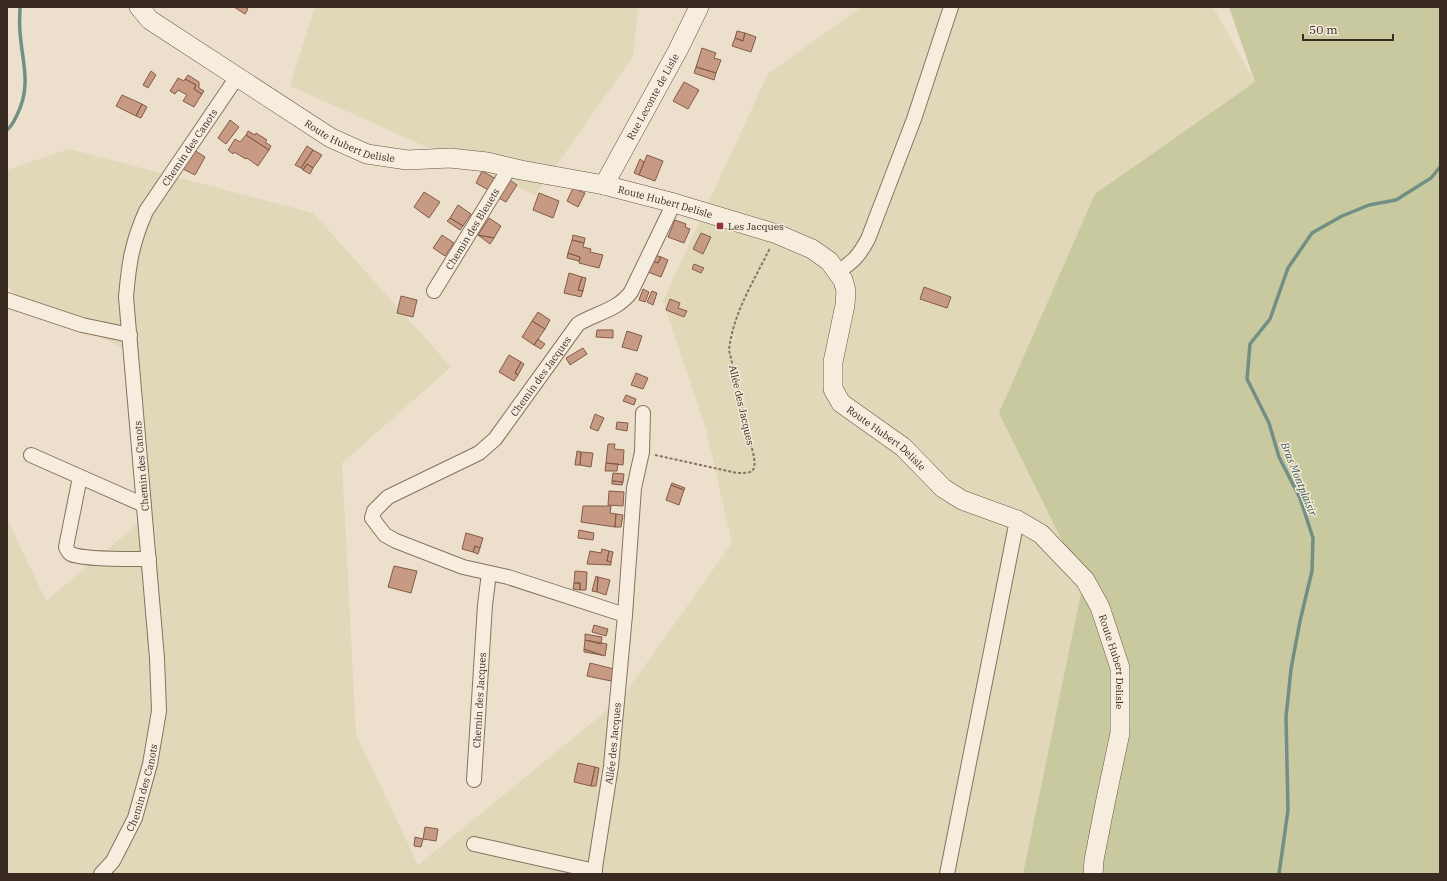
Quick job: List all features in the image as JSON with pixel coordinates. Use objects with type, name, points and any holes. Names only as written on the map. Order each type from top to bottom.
[{"type":"main road","name":"Route Hubert Delisle","points":[[139,7],[150,20],[331,138],[367,154],[407,160],[450,158],[488,162],[604,185],[674,203],[777,234],[812,249],[828,261],[838,271],[843,280],[846,291],[845,305],[833,362],[833,389],[841,403],[903,447],[943,488],[962,500],[1017,520],[1041,534],[1085,580],[1100,607],[1120,668],[1120,734],[1094,860],[1093,874]]},
{"type":"main road","name":"Rue Leconte de Lisle","points":[[604,185],[678,50],[699,7]]},
{"type":"street","points":[[838,271],[850,265],[861,253],[868,239],[914,119],[952,7]]},
{"type":"street","name":"Chemin des Canots","points":[[101,874],[113,861],[135,818],[150,764],[158,711],[157,658],[126,297],[130,258],[136,234],[146,210],[237,77]]},
{"type":"street","name":"Chemin des Bleuets","points":[[434,291],[510,167]]},
{"type":"street","name":"Chemin des Jacques","points":[[474,780],[485,605],[490,573],[463,567],[396,541],[385,535],[372,518],[374,511],[388,497],[480,453],[495,439],[578,324],[625,301],[631,292],[674,203]]},
{"type":"street","points":[[7,300],[82,325],[130,335]]},
{"type":"street","name":"Allée des Jacques","points":[[474,844],[594,873],[611,766],[625,616],[634,488],[642,452],[643,413]]},
{"type":"street","points":[[31,455],[144,506]]},
{"type":"street","points":[[80,477],[66,547],[68,552],[72,555],[89,557],[149,559]]},
{"type":"street","points":[[946,874],[1017,520]]},
{"type":"street","points":[[490,573],[508,577],[625,616]]},
{"type":"path","name":"Allée des Jacques","points":[[642,452],[737,473],[749,473],[753,470],[755,466],[754,457],[729,350],[731,334],[736,317],[777,234]]},
{"type":"shaded area","points":[[315,7],[638,7],[633,57],[535,195],[290,86]]},
{"type":"shaded area","points":[[861,7],[1213,7],[1255,82],[1083,583],[1023,874],[7,874],[7,519],[46,601],[141,521],[127,350],[18,298],[7,286],[7,170],[69,149],[313,213],[451,367],[342,463],[356,734],[418,865],[621,699],[732,543],[706,429],[663,301],[768,74]]},
{"type":"green space","points":[[1229,7],[1440,7],[1440,874],[1023,874],[1083,583],[999,413],[1095,194],[1255,82]]},
{"type":"building","points":[[234,7],[245,7],[248,9],[245,14]]},
{"type":"building","points":[[737,31],[745,33],[743,41],[735,38]]},
{"type":"building","points":[[745,33],[756,37],[751,52],[732,46],[735,38],[743,41]]},
{"type":"building","points":[[702,48],[716,53],[714,58],[721,60],[716,73],[696,67]]},
{"type":"building","points":[[696,67],[716,73],[714,80],[694,73]]},
{"type":"building","points":[[151,71],[156,75],[148,88],[143,85]]},
{"type":"building","points":[[188,75],[199,82],[199,88],[204,91],[202,94],[194,89],[196,85],[185,79]]},
{"type":"building","points":[[178,78],[184,81],[185,79],[196,85],[194,89],[202,94],[194,107],[183,101],[187,95],[178,90],[175,94],[170,91]]},
{"type":"building","points":[[684,82],[699,90],[688,109],[673,101]]},
{"type":"building","points":[[122,95],[142,104],[136,116],[116,106]]},
{"type":"building","points":[[142,104],[147,107],[141,118],[136,116]]},
{"type":"building","points":[[230,120],[239,127],[226,144],[218,138]]},
{"type":"building","points":[[248,131],[255,135],[256,133],[267,140],[265,142],[271,146],[269,150],[246,135]]},
{"type":"building","points":[[246,135],[269,150],[258,166],[247,158],[246,159],[234,152],[233,154],[228,150],[235,139],[240,142]]},
{"type":"building","points":[[307,146],[313,150],[301,168],[295,165]]},
{"type":"building","points":[[194,150],[205,157],[195,175],[183,169]]},
{"type":"building","points":[[313,150],[322,155],[313,168],[307,164],[303,170],[301,168]]},
{"type":"building","points":[[647,155],[663,161],[655,181],[639,175]]},
{"type":"building","points":[[640,159],[644,162],[639,175],[634,173]]},
{"type":"building","points":[[307,164],[313,168],[310,174],[303,170]]},
{"type":"building","points":[[482,171],[498,180],[492,192],[476,183]]},
{"type":"building","points":[[508,179],[517,185],[506,202],[495,196]]},
{"type":"building","points":[[573,188],[585,193],[578,207],[567,201]]},
{"type":"building","points":[[424,192],[440,202],[429,218],[414,207]]},
{"type":"building","points":[[539,193],[559,201],[553,218],[533,210]]},
{"type":"building","points":[[458,205],[471,214],[463,226],[450,218]]},
{"type":"building","points":[[450,218],[463,226],[460,230],[447,221]]},
{"type":"building","points":[[489,218],[501,226],[494,238],[478,235]]},
{"type":"building","points":[[675,220],[686,224],[685,227],[690,229],[684,243],[668,237]]},
{"type":"building","points":[[701,233],[711,237],[703,254],[693,249]]},
{"type":"building","points":[[442,235],[454,243],[445,256],[433,248]]},
{"type":"building","points":[[478,235],[494,238],[490,244]]},
{"type":"building","points":[[573,235],[585,238],[584,243],[572,240]]},
{"type":"building","points":[[572,240],[584,243],[583,247],[591,249],[590,252],[603,255],[599,268],[579,263],[580,257],[568,253]]},
{"type":"building","points":[[568,253],[580,257],[579,261],[567,258]]},
{"type":"building","points":[[655,255],[661,257],[658,263],[652,261]]},
{"type":"building","points":[[661,257],[668,260],[661,277],[648,272],[652,261],[658,263]]},
{"type":"building","points":[[694,264],[704,268],[701,273],[692,269]]},
{"type":"building","points":[[569,273],[582,277],[578,290],[583,291],[581,297],[564,293]]},
{"type":"building","points":[[582,277],[586,278],[583,291],[578,290]]},
{"type":"building","points":[[924,287],[951,297],[947,308],[920,299]]},
{"type":"building","points":[[643,289],[649,292],[645,302],[639,300]]},
{"type":"building","points":[[652,291],[657,293],[653,305],[647,302]]},
{"type":"building","points":[[401,296],[417,300],[413,317],[397,313]]},
{"type":"building","points":[[670,299],[680,303],[678,308],[687,311],[684,317],[666,310]]},
{"type":"building","points":[[538,312],[550,320],[545,329],[532,321]]},
{"type":"building","points":[[532,321],[545,329],[534,345],[522,337]]},
{"type":"building","points":[[597,330],[613,330],[613,338],[596,337]]},
{"type":"building","points":[[627,331],[642,336],[637,351],[622,347]]},
{"type":"building","points":[[538,339],[545,344],[541,349],[534,345]]},
{"type":"building","points":[[583,348],[587,354],[570,365],[566,358]]},
{"type":"building","points":[[509,355],[521,362],[515,373],[518,375],[514,381],[499,372]]},
{"type":"building","points":[[521,362],[524,364],[518,375],[515,373]]},
{"type":"building","points":[[636,373],[648,378],[643,389],[631,385]]},
{"type":"building","points":[[626,395],[636,399],[634,405],[623,401]]},
{"type":"building","points":[[595,414],[604,418],[598,431],[590,428]]},
{"type":"building","points":[[617,422],[628,423],[627,431],[616,429]]},
{"type":"building","points":[[608,444],[615,444],[614,449],[624,450],[623,465],[606,463]]},
{"type":"building","points":[[577,451],[581,452],[580,465],[575,465]]},
{"type":"building","points":[[581,452],[593,453],[591,467],[580,465]]},
{"type":"building","points":[[606,463],[618,464],[617,471],[605,471]]},
{"type":"building","points":[[613,473],[624,474],[623,482],[612,481]]},
{"type":"building","points":[[612,481],[623,482],[622,485],[612,484]]},
{"type":"building","points":[[672,483],[685,488],[684,490],[671,485]]},
{"type":"building","points":[[671,485],[684,490],[679,505],[666,500]]},
{"type":"building","points":[[609,491],[624,492],[623,506],[608,505]]},
{"type":"building","points":[[583,506],[611,506],[610,513],[616,514],[615,527],[581,522]]},
{"type":"building","points":[[616,514],[623,515],[621,527],[615,527]]},
{"type":"building","points":[[579,530],[594,533],[593,540],[578,538]]},
{"type":"building","points":[[466,533],[483,538],[480,548],[475,546],[473,552],[462,549]]},
{"type":"building","points":[[475,546],[480,548],[478,554],[473,552]]},
{"type":"building","points":[[602,549],[609,551],[607,561],[611,562],[611,565],[587,564],[590,551],[601,553]]},
{"type":"building","points":[[609,551],[613,552],[611,562],[607,561]]},
{"type":"building","points":[[394,566],[417,571],[411,593],[388,587]]},
{"type":"building","points":[[575,571],[587,572],[586,590],[580,590],[580,583],[574,583]]},
{"type":"building","points":[[596,576],[598,577],[597,592],[592,591]]},
{"type":"building","points":[[598,577],[610,580],[606,595],[597,592]]},
{"type":"building","points":[[574,583],[580,583],[580,590],[573,589]]},
{"type":"building","points":[[594,625],[608,629],[606,636],[592,632]]},
{"type":"building","points":[[585,634],[602,637],[601,644],[585,640]]},
{"type":"building","points":[[585,640],[607,644],[605,656],[584,649]]},
{"type":"building","points":[[584,649],[598,654],[584,652]]},
{"type":"building","points":[[590,663],[614,669],[611,681],[587,676]]},
{"type":"building","points":[[578,763],[595,767],[591,786],[574,782]]},
{"type":"building","points":[[595,767],[599,768],[596,786],[591,786]]},
{"type":"building","points":[[425,827],[438,829],[436,841],[423,839]]},
{"type":"building","points":[[415,837],[423,839],[421,847],[414,846]]},
{"type":"waterway","points":[[7,130],[12,125],[17,115],[22,104],[24,94],[25,74],[20,29],[20,7]]},
{"type":"waterway","name":"Bras Montplaisir","points":[[1279,874],[1288,810],[1286,717],[1291,669],[1300,621],[1312,571],[1313,538],[1300,498],[1279,457],[1269,423],[1247,379],[1250,344],[1270,319],[1288,268],[1312,233],[1342,216],[1369,205],[1396,200],[1431,178],[1440,167]]},
{"type":"place","name":"Les Jacques","points":[[720,226]]}]
